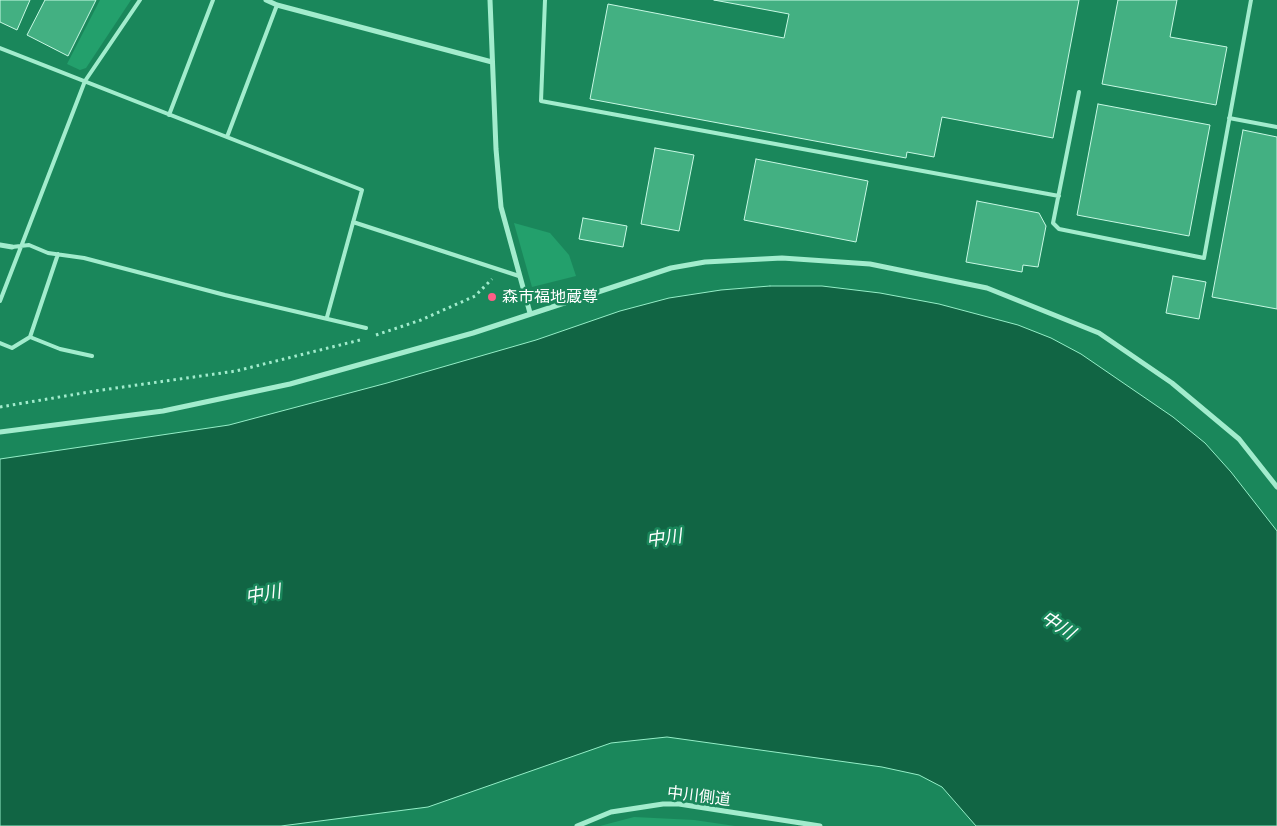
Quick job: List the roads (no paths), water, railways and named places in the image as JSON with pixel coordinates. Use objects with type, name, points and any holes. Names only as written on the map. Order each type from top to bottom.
[{"type":"street","points":[[266,0],[276,5],[492,62]]},
{"type":"street","points":[[490,0],[501,207],[530,313]]},
{"type":"street","points":[[0,245],[12,247]]},
{"type":"street","points":[[0,432],[163,411],[290,384],[473,333],[671,268],[740,258],[782,258],[870,264],[987,288],[1099,333],[1172,383],[1239,439],[1277,487]]},
{"type":"street","name":"中川側道","points":[[577,826],[611,812],[663,804],[679,804],[820,826]]},
{"type":"lane","points":[[0,301],[85,81],[140,0]]},
{"type":"lane","points":[[169,115],[213,0]]},
{"type":"lane","points":[[546,0],[541,101],[1059,196]]},
{"type":"lane","points":[[1079,92],[1053,223],[1059,229],[1204,258],[1251,0]]},
{"type":"lane","points":[[227,137],[276,5]]},
{"type":"lane","points":[[0,48],[362,190],[328,317]]},
{"type":"lane","points":[[1229,118],[1277,127]]},
{"type":"lane","points":[[354,222],[519,276]]},
{"type":"lane","points":[[12,247],[29,246],[58,254],[84,258],[225,295],[328,317],[366,328]]},
{"type":"lane","points":[[0,343],[12,348],[30,337],[58,254]]},
{"type":"lane","points":[[30,337],[60,349],[92,356]]},
{"type":"water","name":"中川","points":[[770,286],[822,286],[880,293],[939,304],[1018,325],[1051,338],[1081,354],[1173,417],[1205,443],[1231,472],[1277,531],[1277,826],[976,826],[942,787],[919,775],[882,767],[667,737],[611,743],[428,807],[281,826],[0,826],[0,459],[229,425],[387,383],[536,340],[620,311],[669,298],[721,290]]},
{"type":"place","name":"森市福地蔵尊","points":[[492,297]]}]
